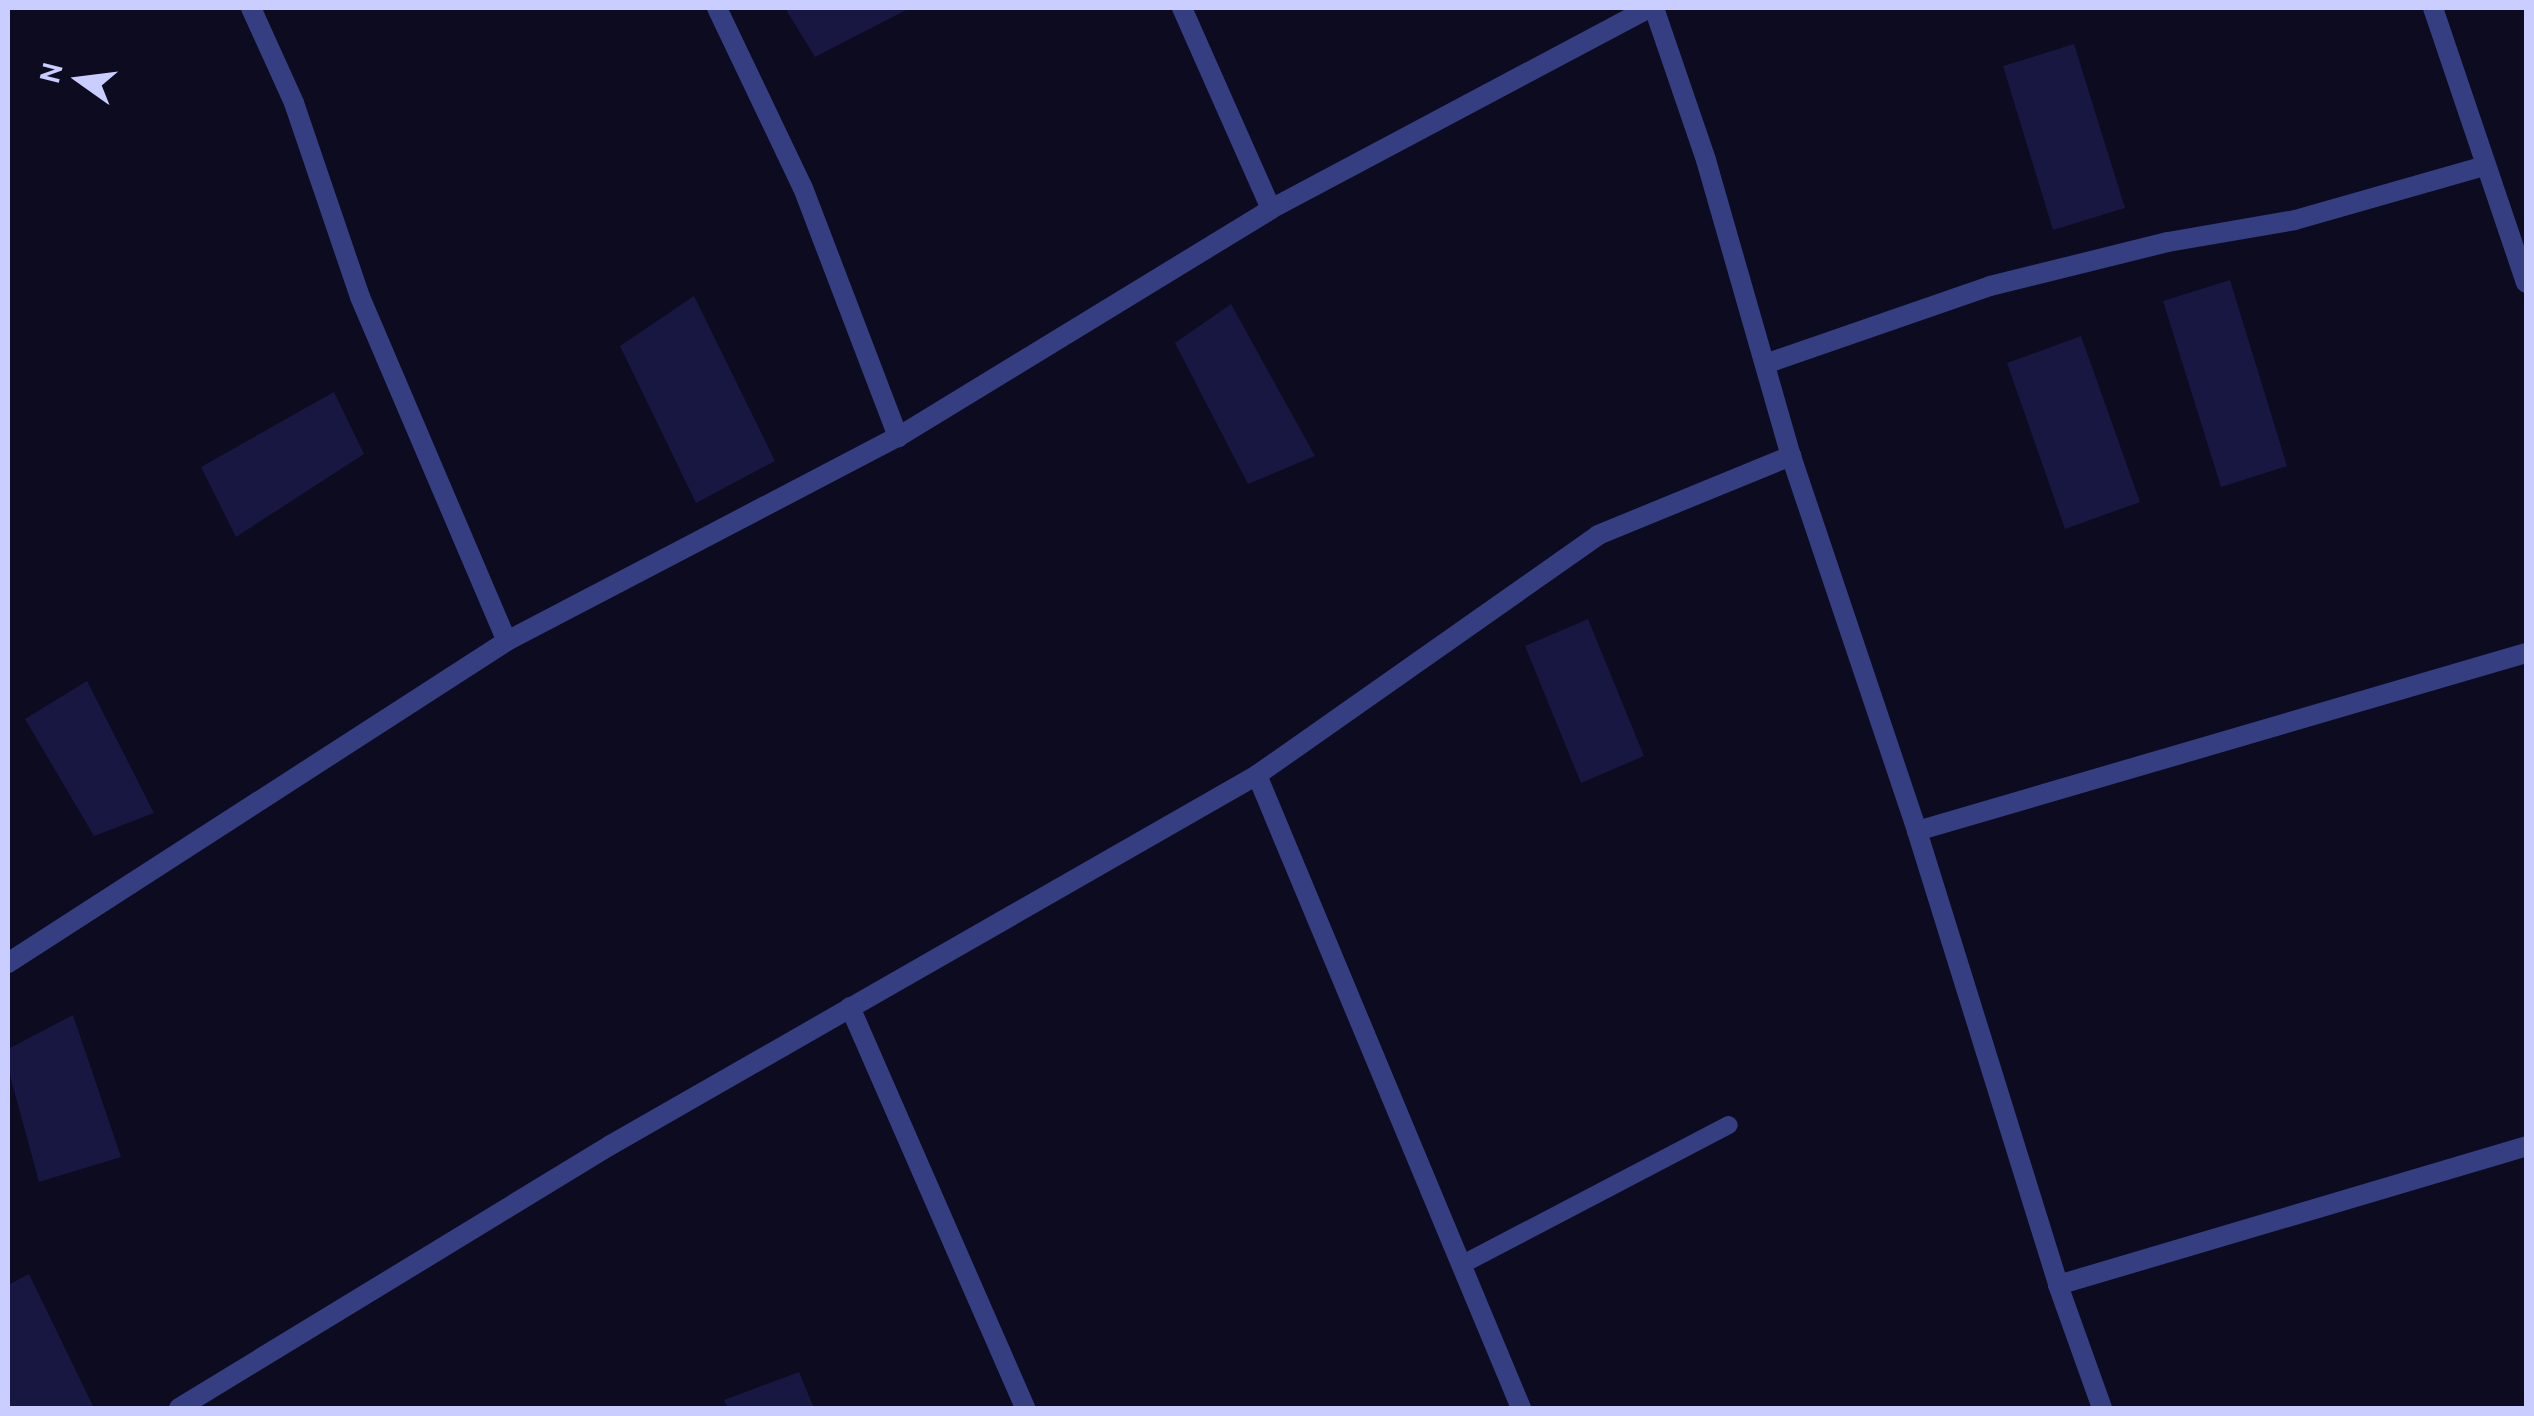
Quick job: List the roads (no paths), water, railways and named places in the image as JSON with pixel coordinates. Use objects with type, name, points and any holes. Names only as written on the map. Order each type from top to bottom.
[{"type":"street","points":[[251,8],[294,103],[360,297],[507,641]]},
{"type":"street","points":[[717,8],[803,188],[898,437]]},
{"type":"street","points":[[1182,8],[1271,209]]},
{"type":"street","points":[[8,963],[507,641],[898,437],[1271,209],[1652,8],[1706,160],[1791,456],[1917,831],[2058,1285],[2102,1408]]},
{"type":"street","points":[[2433,8],[2526,284]]},
{"type":"street","points":[[1765,364],[1990,286],[2168,242],[2295,220],[2484,166]]},
{"type":"street","points":[[180,1408],[609,1146],[1256,775],[1598,535],[1791,456]]},
{"type":"street","points":[[1917,831],[2526,652]]},
{"type":"street","points":[[1256,775],[1521,1408]]},
{"type":"street","points":[[850,1007],[1025,1408]]},
{"type":"street","points":[[2058,1285],[2526,1146]]},
{"type":"lane","points":[[1461,1264],[1729,1126]]}]
